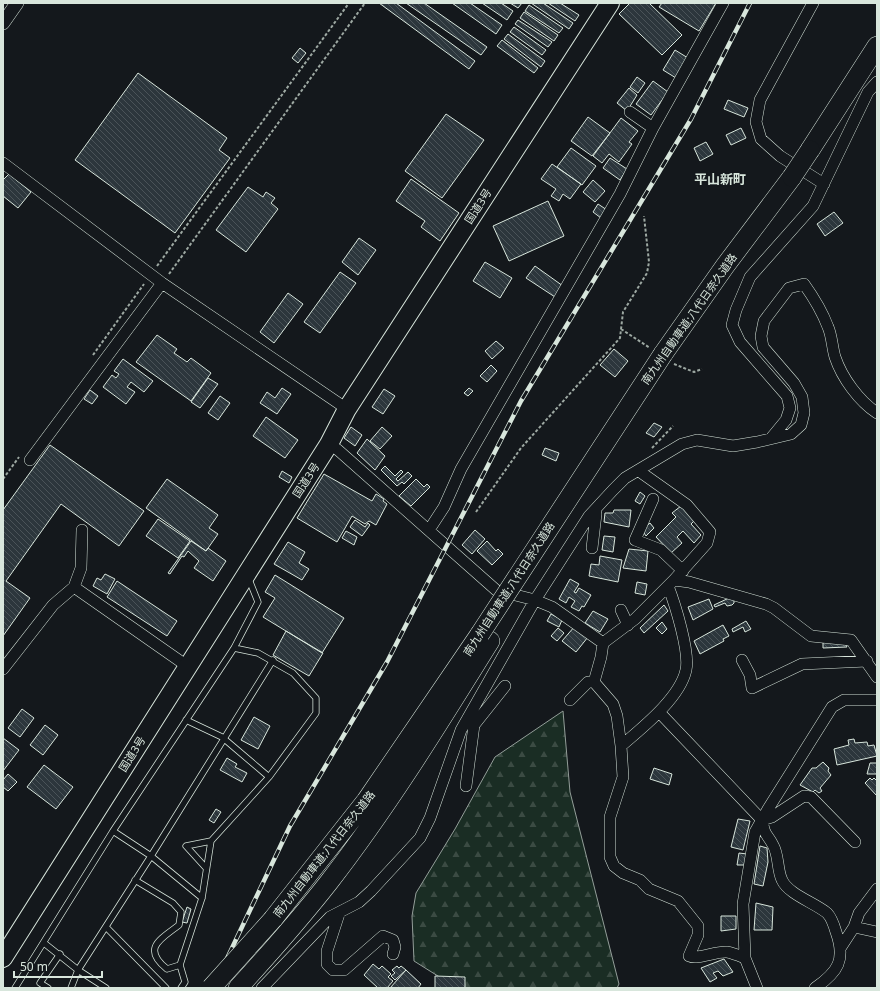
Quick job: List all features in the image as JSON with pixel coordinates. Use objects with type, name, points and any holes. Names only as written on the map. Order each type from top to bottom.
[{"type":"highway","name":"国道3号","points":[[3,958],[329,444],[347,409],[610,3]]},
{"type":"highway","name":"南九州自動車道;八代日奈久道路","points":[[211,988],[273,920],[366,801],[485,638],[725,266],[792,177],[877,46]]},
{"type":"highway","name":"南九州自動車道;八代日奈久道路","points":[[238,988],[289,931],[329,882],[382,810],[421,751],[485,638]]},
{"type":"street","points":[[3,23],[17,3]]},
{"type":"street","points":[[429,530],[444,508],[461,469],[620,194],[653,128],[723,3]]},
{"type":"street","points":[[813,3],[760,100],[756,122],[761,139],[780,156],[824,184]]},
{"type":"street","points":[[772,437],[786,420],[790,408],[787,396],[740,342],[732,325],[736,310],[750,277],[813,206],[868,92],[877,82]]},
{"type":"street","points":[[630,112],[653,128]]},
{"type":"street","points":[[3,163],[162,283],[347,409]]},
{"type":"street","points":[[26,457],[162,283]]},
{"type":"street","points":[[466,786],[471,721],[535,600],[615,481],[639,471],[682,444],[697,440],[734,446],[791,434],[801,425],[804,414],[802,396],[794,382],[762,347],[761,336],[764,321],[789,288],[804,284],[816,300],[829,328],[835,357],[850,385],[867,406],[877,413]]},
{"type":"street","points":[[329,444],[338,450],[496,590],[535,600],[552,608],[603,644]]},
{"type":"street","points":[[594,682],[602,657],[603,644],[628,625],[683,571],[707,544],[710,532],[687,505],[639,471]]},
{"type":"street","points":[[653,499],[635,540],[661,550],[683,571]]},
{"type":"street","points":[[592,548],[596,514],[595,510]]},
{"type":"street","points":[[3,669],[53,605],[74,587],[82,568],[82,530]]},
{"type":"street","points":[[671,583],[689,582],[766,604],[774,608],[811,636],[851,640],[877,677]]},
{"type":"street","points":[[621,746],[659,712],[680,684],[686,669],[686,652],[671,583]]},
{"type":"street","points":[[74,587],[187,666]]},
{"type":"street","points":[[621,610],[628,625]]},
{"type":"street","points":[[742,660],[750,675],[752,688],[802,664],[867,661]]},
{"type":"street","points":[[570,700],[588,682],[594,682],[613,704],[618,716],[623,777],[610,817],[610,857],[614,866],[623,873],[640,880],[649,889],[678,901],[698,926],[698,935],[689,956],[693,958],[710,953],[727,952],[745,958]]},
{"type":"street","points":[[262,988],[330,917],[339,914],[360,902],[420,838],[430,818],[461,730],[505,686]]},
{"type":"street","points":[[757,988],[745,958],[743,904],[755,832],[832,706],[844,700],[877,700]]},
{"type":"street","points":[[659,712],[762,820],[764,834],[773,845],[782,881],[789,888],[827,913],[832,920],[841,947]]},
{"type":"street","points":[[762,820],[772,817],[804,796],[811,797],[855,842]]},
{"type":"street","points":[[815,988],[831,977],[838,964],[841,947],[854,927],[858,913],[877,889]]},
{"type":"street","points":[[339,914],[327,951],[327,964],[333,970],[344,970],[383,936],[393,940],[395,947],[393,954]]},
{"type":"street","points":[[854,927],[877,932]]},
{"type":"lane","points":[[15,988],[114,831],[234,648],[258,602],[246,574]]},
{"type":"lane","points":[[181,988],[185,982],[180,965],[202,898],[211,841],[269,777],[316,713],[316,698],[302,681],[293,673],[272,660],[247,649],[234,648]]},
{"type":"lane","points":[[71,988],[78,970],[151,856],[272,660]]},
{"type":"lane","points":[[186,720],[224,739],[269,777]]},
{"type":"lane","points":[[114,831],[151,856],[202,898]]},
{"type":"lane","points":[[206,868],[186,846],[211,841]]},
{"type":"lane","points":[[135,880],[173,903],[181,912],[180,925],[157,940],[154,950],[158,962],[167,969],[180,965]]},
{"type":"lane","points":[[106,927],[166,988]]},
{"type":"lane","points":[[44,943],[60,954],[78,970],[106,988]]},
{"type":"lane","points":[[48,988],[40,982],[60,954]]},
{"type":"path","points":[[91,358],[349,3]]},
{"type":"path","points":[[162,283],[365,3]]},
{"type":"path","points":[[476,512],[521,448],[620,338],[623,312],[647,273],[649,262],[644,216]]},
{"type":"path","points":[[3,479],[26,457]]},
{"type":"green space","points":[[563,711],[570,792],[619,984],[617,988],[457,988],[414,961],[412,916],[416,893],[455,829],[495,757]]},
{"type":"building","points":[[379,3],[396,3],[475,61],[469,69]]},
{"type":"building","points":[[406,3],[424,3],[487,47],[481,55]]},
{"type":"building","points":[[452,3],[470,3],[502,25],[496,34]]},
{"type":"building","points":[[482,3],[501,3],[513,11],[507,20]]},
{"type":"building","points":[[510,3],[522,3],[518,8]]},
{"type":"building","points":[[531,3],[543,3],[573,23],[569,29]]},
{"type":"building","points":[[548,3],[560,3],[579,15],[575,21]]},
{"type":"building","points":[[630,3],[649,3],[682,35],[662,55],[619,14]]},
{"type":"building","points":[[662,3],[716,3],[699,31],[659,7]]},
{"type":"building","points":[[529,5],[563,28],[559,33],[525,11]]},
{"type":"building","points":[[524,12],[558,35],[554,41],[520,18]]},
{"type":"building","points":[[518,20],[552,42],[548,47],[515,24]]},
{"type":"building","points":[[514,27],[546,50],[542,55],[510,32]]},
{"type":"building","points":[[508,34],[545,61],[541,67],[504,39]]},
{"type":"building","points":[[502,40],[538,68],[534,73],[497,46]]},
{"type":"building","points":[[300,48],[306,53],[298,63],[292,58]]},
{"type":"building","points":[[675,50],[688,58],[676,78],[663,70]]},
{"type":"building","points":[[138,73],[227,138],[219,150],[230,158],[175,233],[75,160]]},
{"type":"building","points":[[637,77],[645,83],[638,93],[630,87]]},
{"type":"building","points":[[653,81],[668,92],[651,115],[636,104]]},
{"type":"building","points":[[629,88],[637,95],[627,111],[617,103]]},
{"type":"building","points":[[728,100],[748,108],[744,117],[724,109]]},
{"type":"building","points":[[446,114],[484,140],[442,198],[405,171]]},
{"type":"building","points":[[588,117],[610,133],[592,156],[571,141]]},
{"type":"building","points":[[621,118],[638,131],[629,142],[632,144],[619,162],[609,154],[602,163],[593,156]]},
{"type":"building","points":[[741,128],[746,138],[731,145],[726,135]]},
{"type":"building","points":[[706,142],[713,154],[700,161],[694,148]]},
{"type":"building","points":[[571,148],[596,166],[582,185],[557,167]]},
{"type":"building","points":[[610,158],[627,169],[620,180],[603,168]]},
{"type":"building","points":[[552,164],[581,184],[570,199],[563,194],[559,201],[551,196],[556,189],[541,179]]},
{"type":"building","points":[[9,174],[31,192],[18,208],[3,196],[3,180]]},
{"type":"building","points":[[411,179],[459,213],[440,241],[421,227],[425,221],[396,201]]},
{"type":"building","points":[[593,180],[605,191],[595,202],[583,192]]},
{"type":"building","points":[[248,187],[263,197],[266,192],[275,198],[271,203],[278,209],[246,252],[216,230]]},
{"type":"building","points":[[548,201],[564,236],[509,261],[493,226]]},
{"type":"building","points":[[598,204],[607,210],[601,218],[593,212]]},
{"type":"building","points":[[834,212],[843,223],[825,236],[817,224]]},
{"type":"building","points":[[359,238],[376,250],[358,275],[342,262]]},
{"type":"building","points":[[485,262],[512,278],[500,298],[473,281]]},
{"type":"building","points":[[535,266],[563,286],[555,297],[526,278]]},
{"type":"building","points":[[340,272],[356,283],[320,333],[304,322]]},
{"type":"building","points":[[288,293],[303,304],[274,343],[260,332]]},
{"type":"building","points":[[157,335],[177,349],[174,353],[187,362],[191,358],[211,373],[191,401],[136,362]]},
{"type":"building","points":[[496,341],[504,348],[492,359],[485,351]]},
{"type":"building","points":[[614,349],[628,361],[615,377],[600,365]]},
{"type":"building","points":[[123,359],[153,381],[144,392],[131,382],[127,387],[135,392],[126,404],[103,387],[112,375],[116,378],[119,374],[114,371]]},
{"type":"building","points":[[491,365],[497,371],[487,382],[480,376]]},
{"type":"building","points":[[208,378],[218,384],[200,408],[191,402]]},
{"type":"building","points":[[282,388],[291,394],[277,414],[260,403],[267,392],[275,398]]},
{"type":"building","points":[[469,388],[473,391],[468,396],[464,393]]},
{"type":"building","points":[[384,389],[395,396],[383,414],[372,407]]},
{"type":"building","points":[[90,390],[98,396],[92,404],[84,399]]},
{"type":"building","points":[[220,396],[230,403],[218,420],[208,413]]},
{"type":"building","points":[[266,417],[298,440],[285,458],[253,436]]},
{"type":"building","points":[[654,423],[662,427],[654,437],[646,433]]},
{"type":"building","points":[[351,427],[362,435],[355,446],[344,438]]},
{"type":"building","points":[[382,427],[392,436],[380,449],[370,441]]},
{"type":"building","points":[[367,439],[385,456],[375,470],[357,453]]},
{"type":"building","points":[[50,445],[144,511],[119,546],[61,504],[6,581],[30,598],[3,636],[3,510]]},
{"type":"building","points":[[545,448],[559,453],[556,461],[542,455]]},
{"type":"building","points":[[385,466],[395,476],[401,470],[403,472],[396,479],[398,481],[408,472],[412,476],[404,484],[402,482],[397,486],[381,470]]},
{"type":"building","points":[[282,471],[292,477],[289,483],[279,477]]},
{"type":"building","points":[[324,474],[372,501],[376,494],[384,499],[383,501],[387,504],[376,525],[369,521],[365,524],[352,516],[337,542],[297,518]]},
{"type":"building","points":[[167,479],[218,515],[209,528],[218,534],[206,551],[146,508]]},
{"type":"building","points":[[416,479],[424,487],[427,484],[430,487],[411,506],[399,496]]},
{"type":"building","points":[[640,492],[645,496],[640,504],[635,501]]},
{"type":"building","points":[[681,506],[696,519],[691,524],[701,535],[694,543],[683,531],[677,537],[682,543],[671,553],[656,537],[676,517],[672,513]]},
{"type":"building","points":[[614,510],[631,510],[629,527],[604,522],[605,513],[613,513]]},
{"type":"building","points":[[158,519],[190,541],[178,558],[146,536]]},
{"type":"building","points":[[355,520],[365,527],[368,523],[370,525],[362,536],[350,527]]},
{"type":"building","points":[[650,523],[654,528],[646,536],[642,530]]},
{"type":"building","points":[[475,530],[485,539],[472,554],[462,545]]},
{"type":"building","points":[[346,531],[357,537],[354,545],[342,538]]},
{"type":"building","points":[[604,536],[615,537],[613,552],[602,550]]},
{"type":"building","points":[[191,541],[206,551],[208,548],[226,561],[213,581],[194,568],[199,561],[188,551],[184,557],[182,556],[170,574],[168,573]]},
{"type":"building","points":[[487,541],[496,551],[498,549],[503,554],[492,565],[477,551]]},
{"type":"building","points":[[288,542],[305,552],[299,563],[309,569],[302,580],[274,564]]},
{"type":"building","points":[[629,549],[648,551],[646,571],[623,568]]},
{"type":"building","points":[[600,556],[622,560],[618,582],[589,576],[591,564],[599,565]]},
{"type":"building","points":[[105,574],[115,579],[107,594],[93,586],[97,578],[101,580]]},
{"type":"building","points":[[275,575],[344,618],[322,653],[263,617],[275,598],[265,592]]},
{"type":"building","points":[[570,579],[579,584],[574,592],[576,593],[579,588],[591,595],[584,607],[582,606],[579,611],[571,607],[575,601],[569,597],[566,603],[559,599]]},
{"type":"building","points":[[117,581],[177,621],[167,636],[107,597]]},
{"type":"building","points":[[637,582],[647,584],[645,595],[635,593]]},
{"type":"building","points":[[729,598],[734,600],[732,605],[727,606],[725,603],[715,607],[714,605]]},
{"type":"building","points":[[709,599],[713,609],[693,620],[688,607]]},
{"type":"building","points":[[664,605],[668,611],[644,633],[640,628]]},
{"type":"building","points":[[593,611],[608,619],[600,632],[585,623]]},
{"type":"building","points":[[551,614],[562,620],[559,627],[547,621]]},
{"type":"building","points":[[746,621],[751,629],[745,632],[743,627],[733,632],[732,629]]},
{"type":"building","points":[[662,622],[667,629],[662,634],[656,628]]},
{"type":"building","points":[[723,625],[729,636],[723,639],[724,641],[700,654],[694,641]]},
{"type":"building","points":[[575,626],[588,637],[576,652],[562,641]]},
{"type":"building","points":[[558,628],[564,633],[557,641],[551,636]]},
{"type":"building","points":[[286,631],[323,653],[309,676],[273,655]]},
{"type":"building","points":[[823,642],[845,643],[847,647],[823,648]]},
{"type":"building","points":[[22,709],[34,718],[20,737],[8,728]]},
{"type":"building","points":[[254,717],[270,726],[258,749],[241,740]]},
{"type":"building","points":[[45,725],[58,735],[43,755],[30,745]]},
{"type":"building","points":[[3,738],[19,750],[3,771]]},
{"type":"building","points":[[854,739],[855,743],[867,742],[868,746],[874,745],[877,756],[837,765],[834,749],[849,745],[848,740]]},
{"type":"building","points":[[227,758],[237,764],[235,767],[247,773],[242,782],[220,770]]},
{"type":"building","points":[[823,762],[829,768],[828,771],[831,775],[820,788],[822,791],[819,793],[815,790],[813,792],[800,785],[812,768],[816,768]]},
{"type":"building","points":[[870,763],[877,763],[877,774],[867,774]]},
{"type":"building","points":[[44,765],[73,787],[56,809],[27,787]]},
{"type":"building","points":[[654,768],[672,774],[669,785],[650,779]]},
{"type":"building","points":[[8,774],[17,782],[8,791],[3,787],[3,780]]},
{"type":"building","points":[[870,778],[872,780],[874,778],[877,781],[877,796],[865,783]]},
{"type":"building","points":[[216,809],[221,812],[214,823],[209,820]]},
{"type":"building","points":[[738,819],[750,821],[743,850],[731,847]]},
{"type":"building","points":[[760,846],[767,848],[768,862],[763,886],[754,884]]},
{"type":"building","points":[[739,853],[747,854],[745,865],[737,865]]},
{"type":"building","points":[[756,903],[773,907],[772,930],[754,930]]},
{"type":"building","points":[[187,907],[191,909],[187,923],[182,922]]},
{"type":"building","points":[[721,916],[736,916],[736,929],[721,931]]},
{"type":"building","points":[[724,959],[733,972],[723,976],[718,971],[713,973],[717,978],[710,982],[701,968]]},
{"type":"building","points":[[373,964],[379,969],[382,966],[391,974],[388,977],[393,981],[387,988],[378,988],[364,975]]},
{"type":"building","points":[[397,966],[399,968],[401,966],[406,970],[395,980],[391,976],[395,973],[392,970]]},
{"type":"building","points":[[406,970],[421,984],[418,988],[390,988]]},
{"type":"building","points":[[435,976],[465,977],[465,988],[435,988]]},
{"type":"railway","points":[[213,988],[290,826],[387,662],[521,401],[691,119],[750,3]]},
{"type":"district","name":"平山新町","points":[[720,179]]}]
